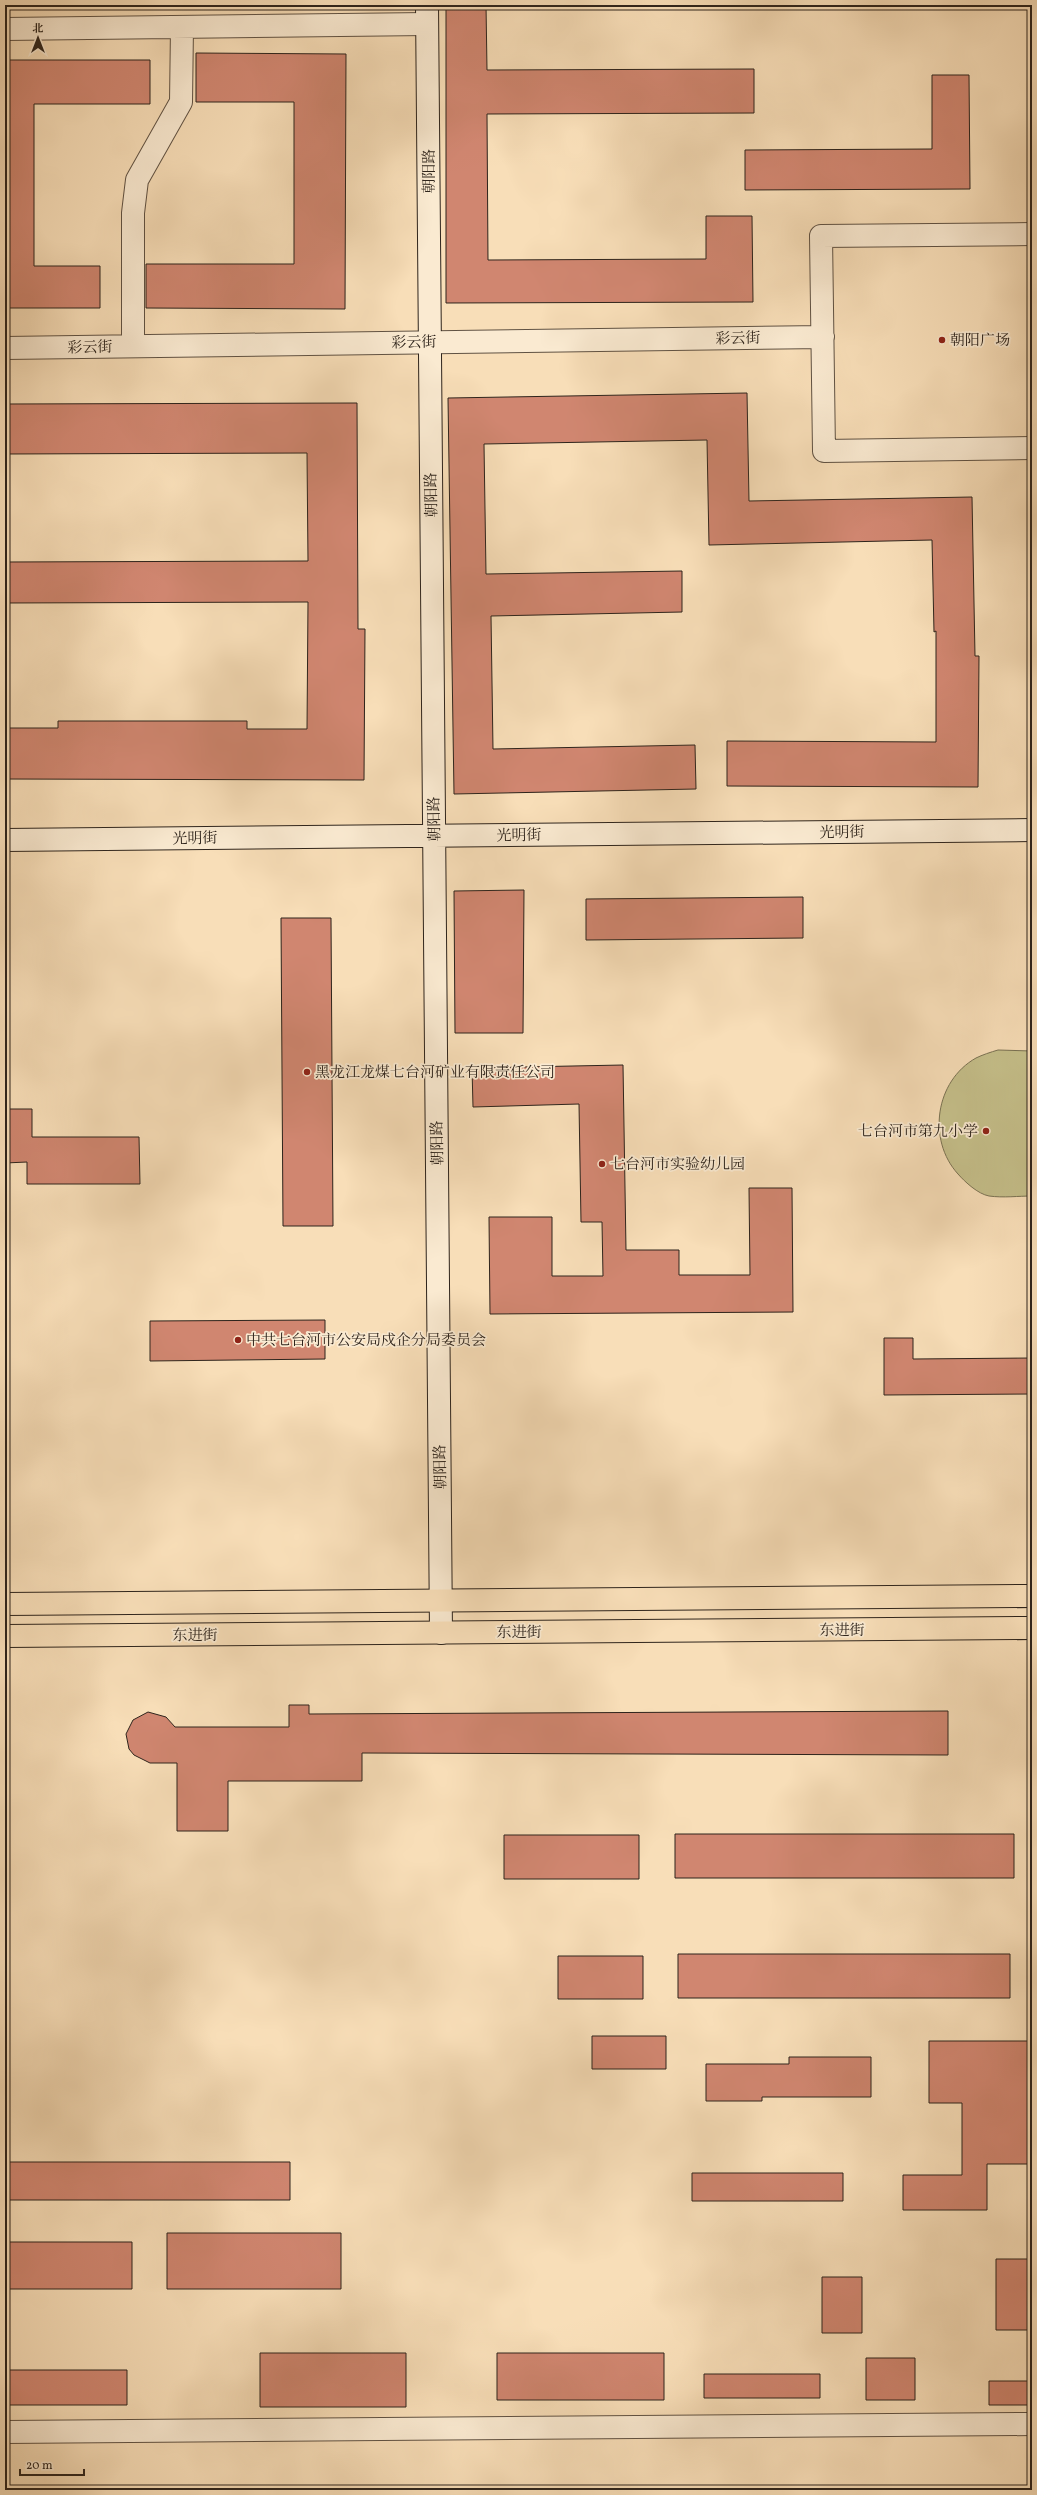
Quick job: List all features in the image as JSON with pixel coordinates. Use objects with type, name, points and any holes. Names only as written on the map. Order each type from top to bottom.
[{"type":"main road","name":"东进街","points":[[5,1604],[1032,1596]]},
{"type":"main road","name":"东进街","points":[[5,1636],[1032,1628]]},
{"type":"street","points":[[5,29],[182,27],[427,15]]},
{"type":"street","name":"朝阳路","points":[[427,15],[441,1633]]},
{"type":"street","points":[[133,346],[133,213],[137,180],[181,102],[182,27]]},
{"type":"street","points":[[1032,234],[821,236],[824,451],[1032,448]]},
{"type":"street","name":"彩云街","points":[[5,348],[823,336]]},
{"type":"street","name":"光明街","points":[[5,840],[1032,830]]},
{"type":"street","points":[[5,2432],[1032,2424]]},
{"type":"shaded area","name":"七台河市第九小学","points":[[998,1050],[1032,1051],[1032,1196],[994,1197],[980,1193],[958,1174],[948,1160],[942,1145],[939,1128],[940,1112],[944,1096],[952,1081],[962,1068],[976,1058]]},
{"type":"building","points":[[446,5],[486,5],[487,70],[754,69],[754,113],[487,114],[488,260],[706,259],[706,216],[752,216],[753,302],[446,303]]},
{"type":"building","points":[[196,53],[346,54],[345,309],[146,308],[146,264],[294,264],[294,102],[196,102]]},
{"type":"building","points":[[5,60],[150,60],[150,104],[34,104],[34,266],[100,266],[100,308],[5,308]]},
{"type":"building","points":[[932,75],[969,75],[970,189],[745,190],[745,150],[932,149]]},
{"type":"building","points":[[747,393],[749,501],[972,497],[975,656],[979,656],[978,787],[727,786],[727,741],[936,742],[936,631],[934,632],[932,540],[709,545],[707,440],[484,444],[486,574],[682,571],[682,612],[491,616],[493,749],[695,745],[696,789],[454,794],[448,398]]},
{"type":"building","points":[[357,403],[358,629],[365,629],[364,780],[5,779],[5,728],[58,728],[58,721],[247,721],[247,729],[307,729],[308,602],[5,603],[5,562],[308,561],[307,453],[5,454],[5,404]]},
{"type":"building","points":[[524,890],[523,1033],[455,1033],[454,891]]},
{"type":"building","points":[[803,897],[803,938],[586,940],[586,899]]},
{"type":"building","name":"黑龙江龙煤七台河矿业有限责任公司","points":[[281,918],[331,918],[333,1226],[283,1226]]},
{"type":"building","points":[[623,1065],[626,1250],[679,1250],[679,1275],[750,1275],[749,1188],[792,1188],[793,1312],[490,1314],[489,1217],[552,1217],[552,1276],[603,1276],[602,1222],[581,1222],[579,1104],[473,1107],[472,1068]]},
{"type":"building","points":[[5,1109],[32,1109],[32,1137],[139,1137],[140,1184],[27,1184],[27,1162],[5,1163]]},
{"type":"building","name":"中共七台河市公安局戍企分局委员会","points":[[325,1320],[325,1359],[150,1361],[150,1321]]},
{"type":"building","points":[[884,1338],[913,1338],[913,1359],[1032,1358],[1032,1394],[884,1395]]},
{"type":"building","points":[[289,1705],[309,1705],[309,1714],[948,1711],[948,1755],[362,1753],[362,1781],[228,1781],[228,1831],[177,1831],[177,1763],[150,1763],[134,1755],[129,1749],[126,1734],[133,1720],[148,1712],[166,1717],[175,1727],[289,1727]]},
{"type":"building","points":[[675,1834],[1014,1834],[1014,1878],[675,1878]]},
{"type":"building","points":[[504,1835],[639,1835],[639,1879],[504,1879]]},
{"type":"building","points":[[678,1954],[1010,1954],[1010,1998],[678,1998]]},
{"type":"building","points":[[558,1956],[643,1956],[643,1999],[558,1999]]},
{"type":"building","points":[[592,2036],[666,2036],[666,2069],[592,2069]]},
{"type":"building","points":[[929,2041],[1032,2041],[1032,2164],[987,2164],[987,2210],[903,2210],[903,2175],[962,2175],[962,2103],[929,2103]]},
{"type":"building","points":[[789,2057],[871,2057],[871,2097],[762,2097],[762,2101],[706,2101],[706,2064],[789,2064]]},
{"type":"building","points":[[5,2162],[290,2162],[290,2200],[5,2200]]},
{"type":"building","points":[[692,2173],[843,2173],[843,2201],[692,2201]]},
{"type":"building","points":[[167,2233],[341,2233],[341,2289],[167,2289]]},
{"type":"building","points":[[5,2242],[132,2242],[132,2289],[5,2289]]},
{"type":"building","points":[[996,2259],[1032,2259],[1032,2330],[996,2330]]},
{"type":"building","points":[[822,2277],[862,2277],[862,2333],[822,2333]]},
{"type":"building","points":[[260,2353],[406,2353],[406,2407],[260,2407]]},
{"type":"building","points":[[497,2353],[664,2353],[664,2400],[497,2400]]},
{"type":"building","points":[[866,2358],[915,2358],[915,2400],[866,2400]]},
{"type":"building","points":[[5,2370],[127,2370],[127,2405],[5,2405]]},
{"type":"building","points":[[704,2374],[820,2374],[820,2398],[704,2398]]},
{"type":"building","points":[[989,2381],[1032,2381],[1032,2405],[989,2405]]},
{"type":"place","name":"朝阳广场","points":[[942,340]]},
{"type":"place","name":"黑龙江龙煤七台河矿业有限责任公司","points":[[307,1072]]},
{"type":"place","name":"七台河市第九小学","points":[[986,1131]]},
{"type":"place","name":"七台河市实验幼儿园","points":[[602,1164]]},
{"type":"place","name":"中共七台河市公安局戍企分局委员会","points":[[238,1340]]}]
